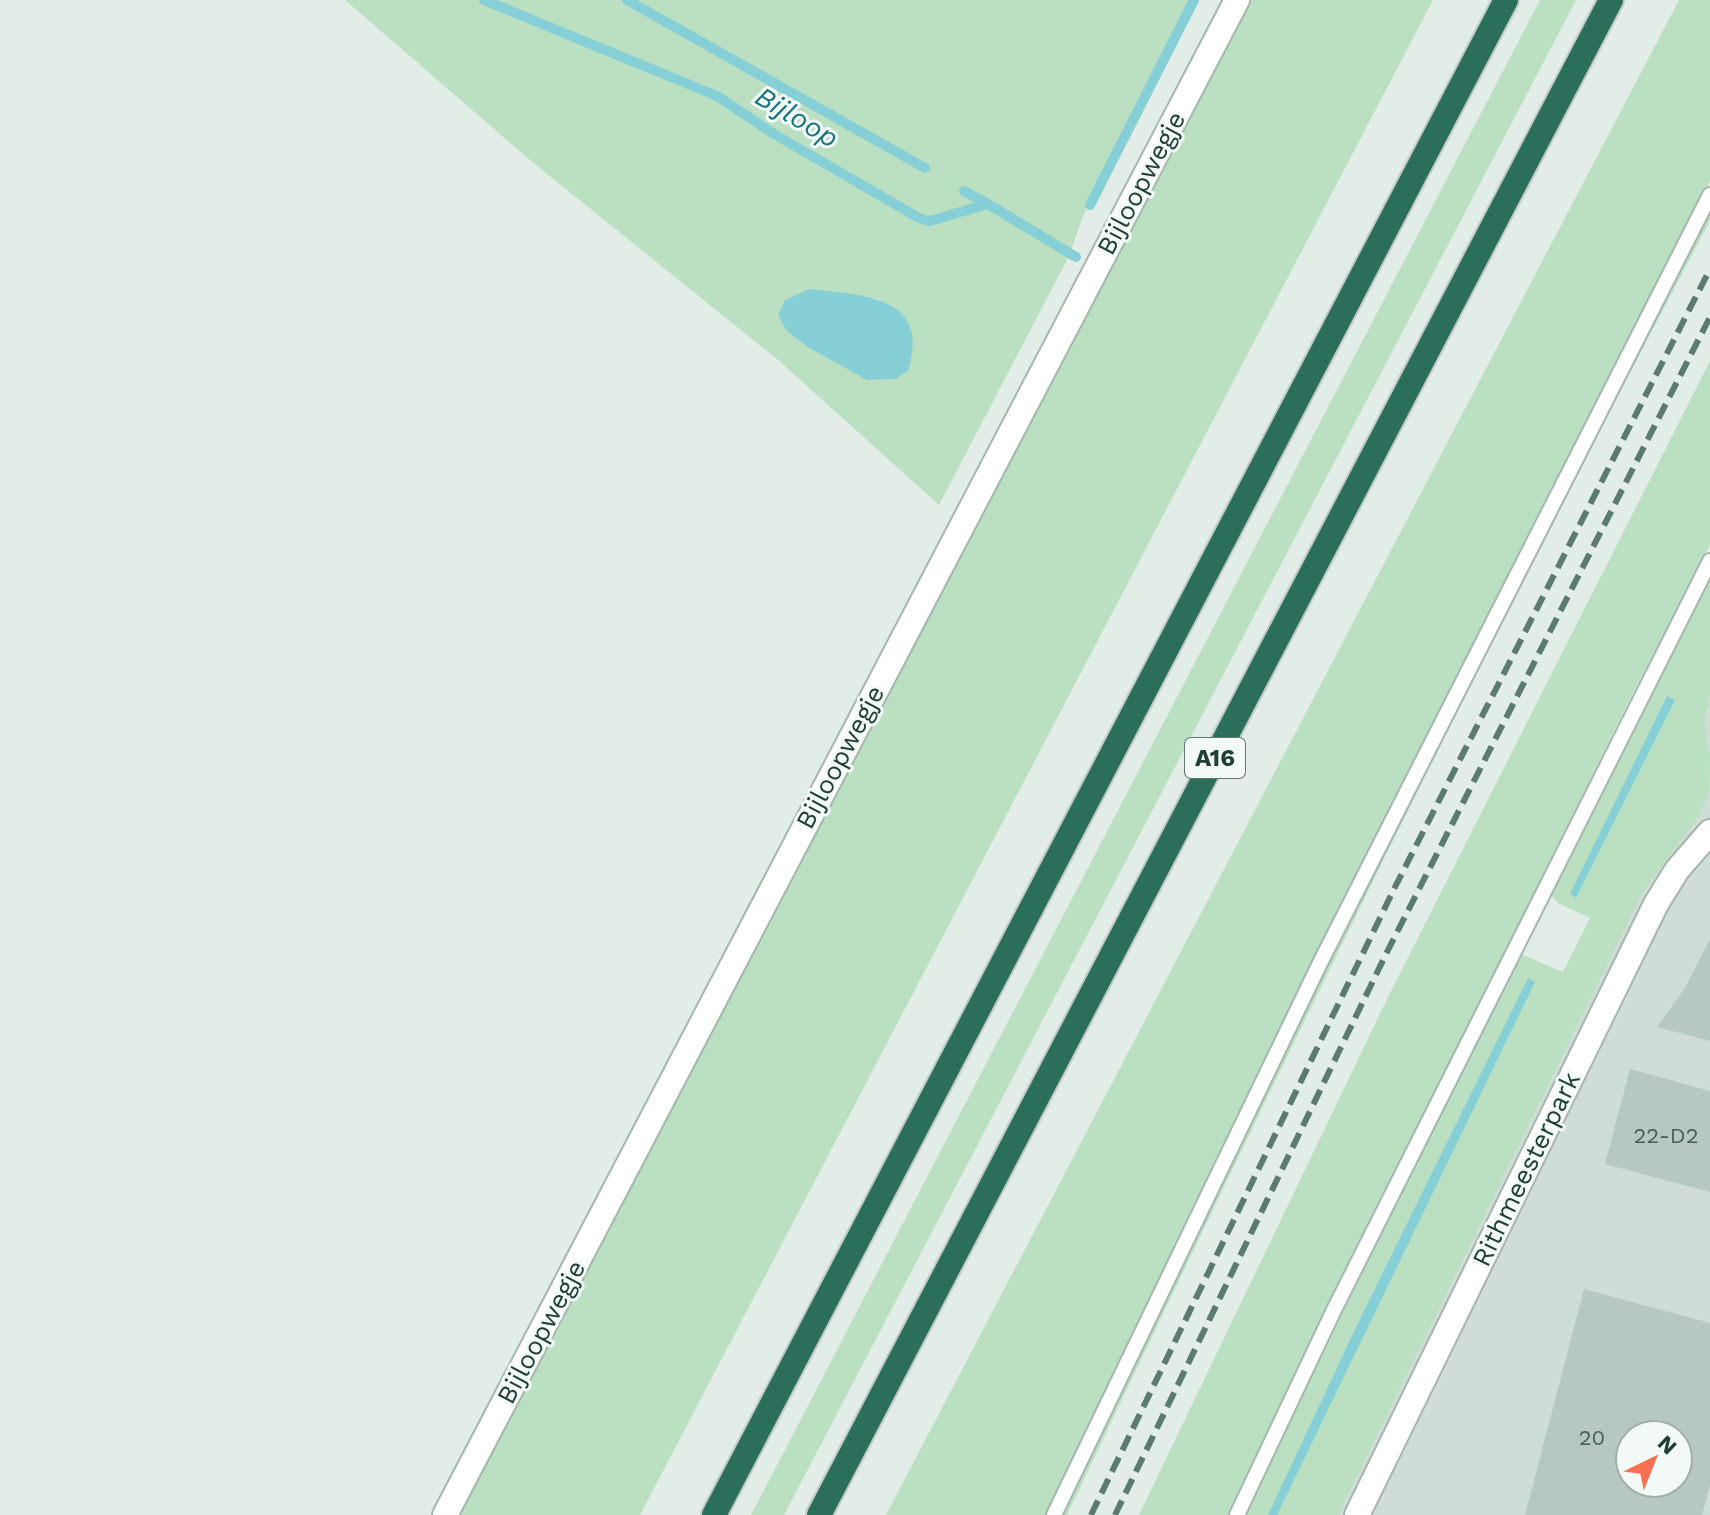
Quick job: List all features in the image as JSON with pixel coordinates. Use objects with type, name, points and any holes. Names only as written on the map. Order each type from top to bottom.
[{"type":"highway","points":[[714,1515],[1506,0]]},
{"type":"highway","name":"A16","points":[[819,1515],[1611,0]]},
{"type":"street","name":"Bijloopwegje","points":[[445,1515],[1237,0]]},
{"type":"street","name":"Rithmeesterpark","points":[[1357,1515],[1656,904],[1677,870],[1710,832]]},
{"type":"lane","points":[[1054,1515],[1334,934],[1710,195]]},
{"type":"lane","points":[[1237,1515],[1354,1270],[1710,561]]},
{"type":"shaded area","points":[[1710,584],[1710,1515],[1248,1515],[1564,978],[1593,917]]},
{"type":"green space","points":[[345,0],[1196,0],[1083,216],[1069,256],[939,505],[778,360],[531,161]],"holes":[[[809,289],[881,300],[894,379],[867,380],[786,330]]]},
{"type":"green space","points":[[1250,0],[1433,0],[640,1515],[459,1515]]},
{"type":"green space","points":[[1540,0],[1576,0],[784,1515],[751,1515]]},
{"type":"green space","points":[[1679,0],[1710,0],[1710,181],[1314,959],[1047,1515],[886,1515]]},
{"type":"green space","points":[[1710,210],[1710,221],[1543,541],[1381,864],[1067,1515],[1061,1515],[1326,965]]},
{"type":"green space","points":[[1710,361],[1710,545],[1632,695],[1327,1310],[1230,1515],[1139,1515],[1389,995]]},
{"type":"green space","points":[[1710,575],[1710,693],[1704,722],[1710,757],[1709,791],[1699,816],[1642,893],[1338,1515],[1244,1515],[1516,958],[1521,954],[1563,972],[1590,918],[1558,903],[1551,895],[1551,887]]},
{"type":"water","points":[[809,289],[871,298],[888,304],[902,314],[910,327],[913,346],[908,371],[895,379],[867,380],[806,346],[786,330],[778,315],[785,300]]},
{"type":"water","points":[[1667,696],[1675,700],[1576,898],[1570,894]]},
{"type":"water","points":[[1528,978],[1535,982],[1277,1515],[1268,1515],[1357,1325]]},
{"type":"building","points":[[1710,939],[1710,1041],[1657,1027],[1685,988]]},
{"type":"building","points":[[1630,1069],[1710,1091],[1710,1192],[1605,1164]]},
{"type":"building","points":[[1584,1289],[1710,1323],[1710,1485],[1702,1515],[1525,1515]]},
{"type":"waterway","name":"Bijloop","points":[[484,0],[717,96],[774,134],[919,218],[930,221],[988,204],[1076,257]]},
{"type":"waterway","points":[[627,0],[925,168]]},
{"type":"waterway","points":[[1090,205],[1194,0]]},
{"type":"waterway","points":[[964,191],[988,204]]},
{"type":"railway","points":[[1091,1515],[1395,887],[1710,269]]},
{"type":"railway","points":[[1115,1515],[1386,954],[1710,317]]}]
